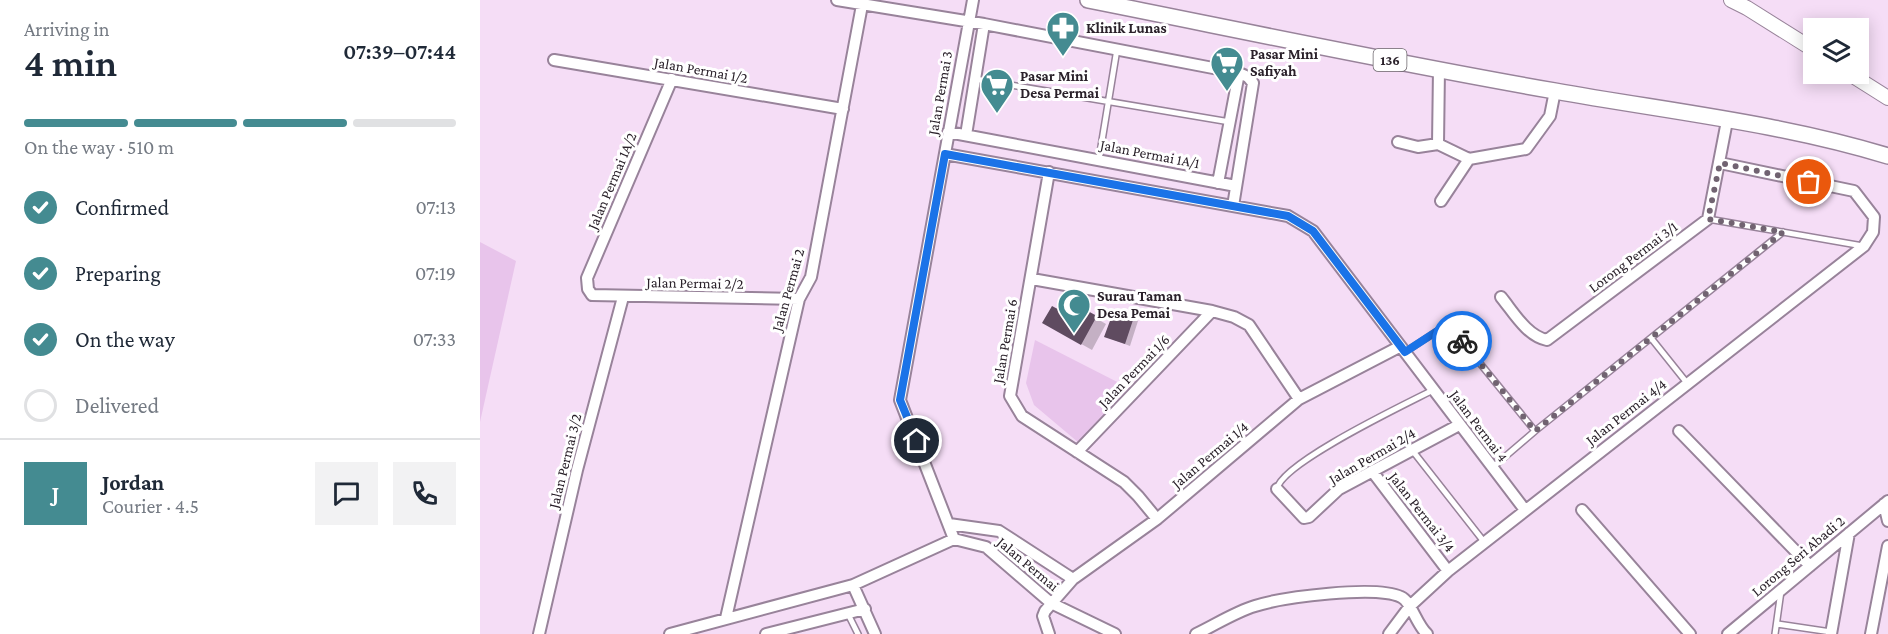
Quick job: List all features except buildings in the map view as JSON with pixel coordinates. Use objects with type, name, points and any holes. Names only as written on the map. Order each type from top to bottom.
[{"type":"main road","name":"136","points":[[1092,0],[1555,91],[1798,133],[1888,156]]},
{"type":"main road","points":[[1731,0],[1748,8],[1803,43]]},
{"type":"main road","points":[[1866,84],[1888,98]]},
{"type":"street","points":[[837,0],[984,24],[1239,73],[1248,77],[1253,83],[1233,206]]},
{"type":"street","name":"Jalan Permai 3","points":[[954,539],[900,400],[973,0]]},
{"type":"street","name":"Jalan Permai 2","points":[[726,618],[799,299],[811,277],[862,5]]},
{"type":"street","points":[[966,135],[984,24]]},
{"type":"street","name":"Jalan Permai 1/2","points":[[554,60],[843,109]]},
{"type":"street","points":[[1438,144],[1439,69]]},
{"type":"street","name":"Jalan Permai 1A/1","points":[[948,132],[1218,183],[1239,73]]},
{"type":"street","name":"Jalan Permai 1A/2","points":[[592,295],[588,289],[587,278],[672,79]]},
{"type":"street","points":[[1398,142],[1418,147],[1438,144],[1469,159],[1526,149],[1550,116],[1555,91]]},
{"type":"street","points":[[1708,219],[1727,121]]},
{"type":"street","name":"Jalan Permai 4","points":[[945,154],[1288,216],[1313,231],[1525,510]]},
{"type":"street","points":[[1441,201],[1469,159]]},
{"type":"street","points":[[1720,163],[1854,191],[1874,217],[1873,232],[1864,246]]},
{"type":"street","name":"Jalan Permai 6","points":[[1049,172],[1011,396],[1022,416],[1124,482],[1156,519]]},
{"type":"street","points":[[1218,183],[1236,186]]},
{"type":"street","name":"Lorong Permai 3/1","points":[[1501,297],[1531,333],[1538,339],[1547,340],[1708,219]]},
{"type":"street","name":"Jalan Permai 4/4","points":[[1389,634],[1410,606],[1448,571],[1864,246]]},
{"type":"street","points":[[1032,279],[1212,310],[1234,317],[1250,325],[1299,399]]},
{"type":"street","name":"Jalan Permai 2/2","points":[[592,295],[799,299]]},
{"type":"street","name":"Jalan Permai 3/2","points":[[538,634],[577,470],[623,297]]},
{"type":"street","name":"Jalan Permai 1/6","points":[[1077,452],[1212,310]]},
{"type":"street","name":"Jalan Permai 1/4","points":[[1051,603],[1073,579],[1156,519],[1299,399],[1402,349]]},
{"type":"street","name":"Jalan Permai 2/4","points":[[1277,489],[1304,518],[1309,518],[1339,489],[1459,425]]},
{"type":"street","points":[[1679,430],[1810,566]]},
{"type":"street","name":"Jalan Permai 3/4","points":[[1372,471],[1448,571]]},
{"type":"street","points":[[1886,502],[1888,521]]},
{"type":"street","name":"Lorong Seri Abadi 2","points":[[1728,634],[1886,502]]},
{"type":"street","points":[[1582,510],[1690,634]]},
{"type":"street","points":[[949,524],[999,531],[1073,579]]},
{"type":"street","points":[[1831,633],[1849,533]]},
{"type":"street","points":[[670,634],[853,585],[954,539]]},
{"type":"street","name":"Jalan Permai","points":[[954,539],[986,547],[1051,603],[1115,634]]},
{"type":"street","points":[[1871,634],[1888,547]]},
{"type":"street","points":[[853,585],[875,634]]},
{"type":"street","points":[[1196,634],[1255,606],[1311,596],[1369,591],[1388,592],[1404,598],[1419,627],[1427,634]]},
{"type":"street","points":[[1049,634],[1043,616],[1051,603]]},
{"type":"street","points":[[766,634],[865,609]]},
{"type":"lane","points":[[1099,159],[1117,49]]},
{"type":"lane","points":[[975,79],[1230,122]]},
{"type":"lane","points":[[1708,219],[1864,246]]},
{"type":"lane","points":[[1492,468],[1783,232]]},
{"type":"lane","points":[[1402,349],[1448,324],[1535,431]]},
{"type":"lane","points":[[1652,338],[1687,383]]},
{"type":"lane","points":[[1277,489],[1283,478],[1314,453],[1433,390]]},
{"type":"lane","points":[[1412,450],[1485,543]]},
{"type":"lane","points":[[1775,634],[1781,589]]},
{"type":"lane","points":[[848,613],[858,634]]},
{"type":"lane","points":[[1777,624],[1831,633]]},
{"type":"shaded area","points":[[480,242],[516,261],[480,422]]},
{"type":"shaded area","points":[[1035,340],[1131,389],[1079,443],[1034,405],[1026,383]]},
{"type":"way so far","points":[[1462,341],[1535,431],[1783,232],[1708,219],[1720,163],[1809,182]]},
{"type":"place","name":"Klinik Lunas","points":[[1063,57]]},
{"type":"place","name":"Pasar Mini Safiyah","points":[[1227,92]]},
{"type":"place","name":"Pasar Mini Desa Permai","points":[[997,114]]},
{"type":"place","name":"Surau Taman Desa Pemai","points":[[1074,334]]},
{"type":"route","points":[[917,441],[900,400],[945,154],[1288,216],[1313,231],[1405,352],[1448,324],[1462,341]]}]
